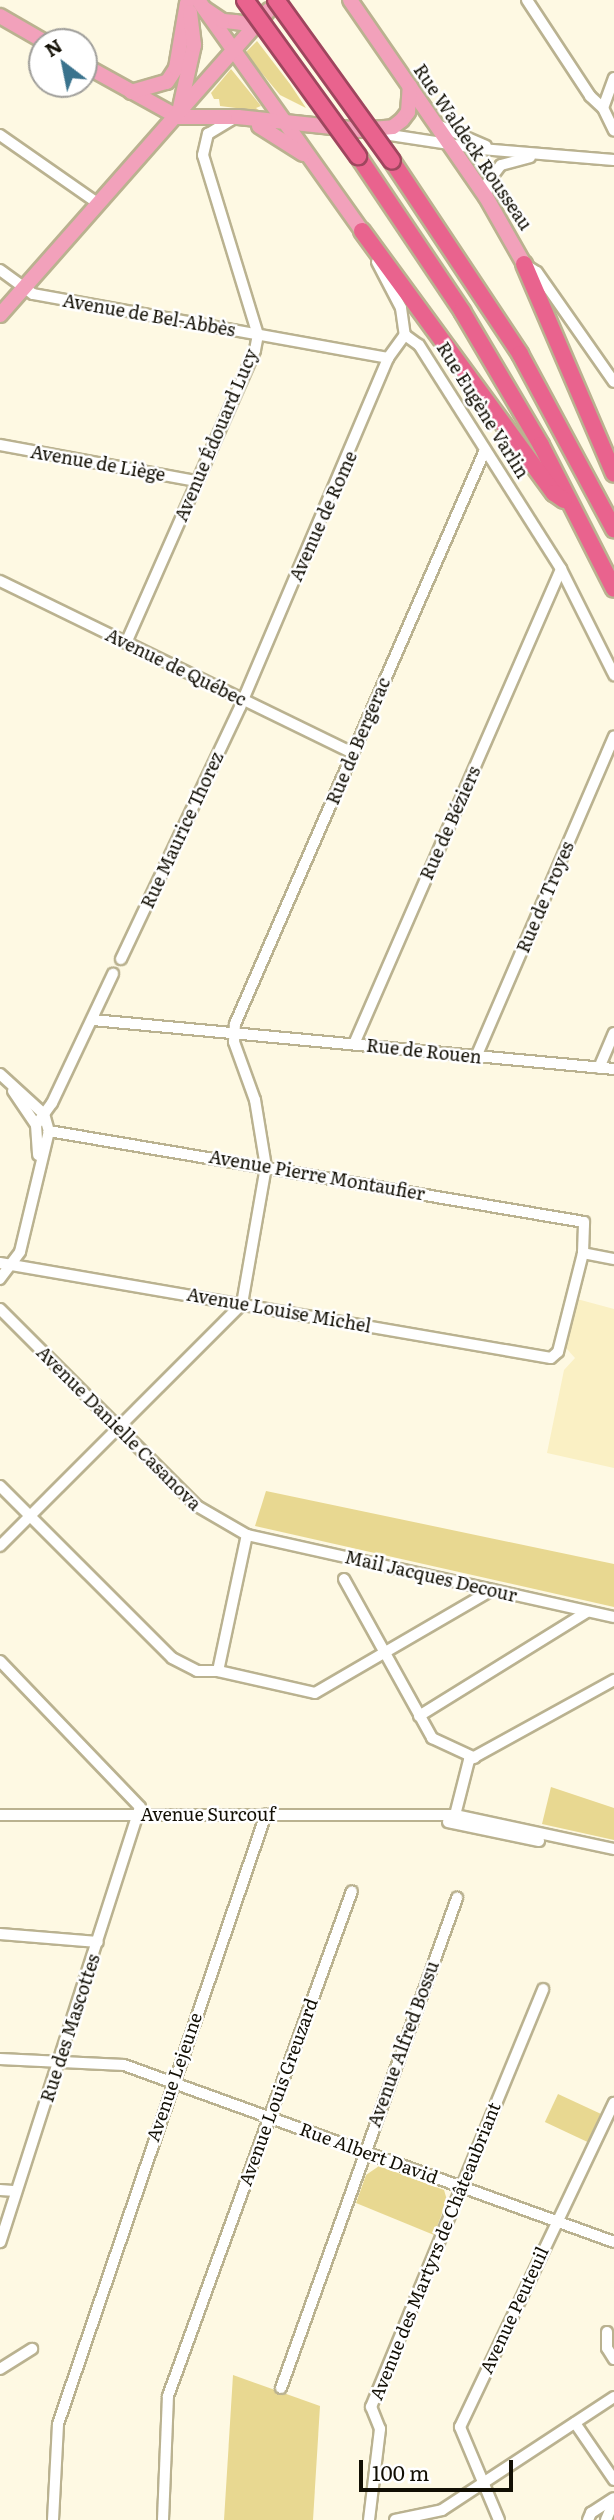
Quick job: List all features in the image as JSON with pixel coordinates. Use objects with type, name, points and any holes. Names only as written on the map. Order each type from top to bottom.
[{"type":"highway","points":[[245,0],[358,156],[462,311],[573,505],[614,589]]},
{"type":"highway","points":[[273,3],[392,161],[520,354],[614,529]]},
{"type":"highway","points":[[362,231],[554,492],[573,505]]},
{"type":"highway","points":[[524,264],[614,474]]},
{"type":"main road","name":"Rue Waldeck Rousseau","points":[[350,0],[410,86],[456,145],[524,264]]},
{"type":"main road","points":[[193,2],[223,21],[247,24],[273,3]]},
{"type":"main road","points":[[193,2],[288,124],[362,231]]},
{"type":"main road","points":[[131,92],[167,82],[176,68],[193,2]]},
{"type":"main road","points":[[178,117],[194,45],[193,2]]},
{"type":"main road","points":[[0,315],[234,53],[273,3]]},
{"type":"main road","points":[[0,16],[28,32]]},
{"type":"main road","points":[[98,73],[178,117],[238,117],[360,130],[393,127],[402,120],[408,112],[410,86]]},
{"type":"main road","points":[[238,117],[275,133],[318,169]]},
{"type":"street","points":[[527,0],[590,96],[603,108],[614,131]]},
{"type":"street","points":[[603,108],[614,78]]},
{"type":"street","name":"Avenue Édouard Lucy","points":[[126,643],[258,335],[203,155],[208,134],[238,117]]},
{"type":"street","points":[[440,126],[492,149]]},
{"type":"street","points":[[360,130],[456,145],[614,160]]},
{"type":"street","points":[[0,135],[99,204]]},
{"type":"street","points":[[486,197],[488,182],[501,165],[546,154]]},
{"type":"street","points":[[362,231],[401,308],[405,335]]},
{"type":"street","name":"Rue Waldeck Rousseau","points":[[524,264],[537,272],[609,366],[614,382]]},
{"type":"street","name":"Avenue de Bel-Abbès","points":[[0,270],[33,295],[387,358]]},
{"type":"street","name":"Avenue de Rome","points":[[243,700],[387,358],[405,335]]},
{"type":"street","name":"Rue Eugène Varlin","points":[[405,335],[419,345],[561,569],[614,675]]},
{"type":"street","name":"Avenue de Liège","points":[[0,445],[196,481]]},
{"type":"street","name":"Rue de Bergerac","points":[[233,1034],[485,450]]},
{"type":"street","name":"Rue de Béziers","points":[[354,1044],[561,569]]},
{"type":"street","name":"Avenue de Québec","points":[[0,581],[352,753]]},
{"type":"street","points":[[547,603],[571,589]]},
{"type":"street","name":"Rue Maurice Thorez","points":[[121,959],[243,700]]},
{"type":"street","name":"Rue de Troyes","points":[[476,1057],[614,736]]},
{"type":"street","points":[[36,1125],[93,1020],[113,974]]},
{"type":"street","name":"Rue de Rouen","points":[[93,1020],[614,1069]]},
{"type":"street","points":[[599,1068],[614,1033]]},
{"type":"street","points":[[0,1546],[242,1304],[266,1167],[255,1100],[233,1034]]},
{"type":"street","points":[[0,1279],[14,1265],[49,1131],[44,1114],[1,1075]]},
{"type":"street","points":[[1,1075],[36,1125],[39,1138],[37,1172]]},
{"type":"street","points":[[39,1138],[49,1131]]},
{"type":"street","name":"Avenue Pierre Montaufier","points":[[49,1131],[584,1222],[583,1253]]},
{"type":"street","points":[[583,1253],[614,1259]]},
{"type":"street","name":"Avenue Louise Michel","points":[[0,1263],[557,1356],[583,1253]]},
{"type":"street","name":"Avenue Danielle Casanova","points":[[0,1308],[204,1512],[247,1535]]},
{"type":"street","points":[[0,1486],[172,1658],[197,1671],[218,1671],[315,1693],[492,1590]]},
{"type":"street","points":[[218,1671],[247,1535]]},
{"type":"street","name":"Mail Jacques Decour","points":[[247,1535],[614,1617]]},
{"type":"street","points":[[344,1578],[383,1646],[383,1654],[438,1744],[475,1758]]},
{"type":"street","points":[[419,1716],[587,1612]]},
{"type":"street","points":[[0,1661],[136,1799],[140,1815]]},
{"type":"street","points":[[454,1819],[469,1760],[614,1680]]},
{"type":"street","name":"Avenue Surcouf","points":[[0,1815],[415,1813],[614,1849]]},
{"type":"street","name":"Avenue Lejeune","points":[[53,2520],[58,2424],[84,2340],[266,1814]]},
{"type":"street","name":"Rue des Mascottes","points":[[0,2242],[140,1815]]},
{"type":"street","name":"Avenue Surcouf","points":[[454,1819],[614,1857]]},
{"type":"street","name":"Avenue Louis Greuzard","points":[[163,2520],[168,2396],[352,1891]]},
{"type":"street","name":"Avenue Alfred Bossu","points":[[281,2388],[457,1898]]},
{"type":"street","points":[[0,1934],[98,1942]]},
{"type":"street","name":"Avenue des Martyrs de Châteaubriant","points":[[369,2520],[380,2429],[371,2407],[543,1989]]},
{"type":"street","name":"Rue Albert David","points":[[0,2059],[124,2065],[614,2242]]},
{"type":"street","name":"Avenue Peuteuil","points":[[499,2520],[460,2427],[614,2103]]},
{"type":"street","points":[[0,2190],[16,2191]]},
{"type":"street","points":[[607,2332],[607,2348],[614,2359]]},
{"type":"street","points":[[0,2370],[32,2349]]},
{"type":"street","points":[[395,2520],[442,2510],[614,2397]]},
{"type":"street","points":[[575,2423],[614,2480]]},
{"type":"street","points":[[588,2520],[591,2513],[614,2500]]},
{"type":"street","points":[[606,2520],[614,2500]]},
{"type":"shaded area","points":[[257,41],[306,108],[280,95],[245,53]]},
{"type":"shaded area","points":[[231,69],[261,106],[256,108],[260,111],[220,106],[219,99],[214,99],[211,93]]},
{"type":"shaded area","points":[[577,1299],[614,1309],[614,1468],[547,1453],[564,1370],[575,1358],[566,1348]]},
{"type":"shaded area","points":[[266,1491],[614,1564],[614,1607],[255,1526]]},
{"type":"shaded area","points":[[551,1787],[614,1808],[614,1840],[542,1824]]},
{"type":"shaded area","points":[[558,2094],[601,2114],[587,2142],[545,2122]]},
{"type":"shaded area","points":[[379,2166],[444,2190],[447,2200],[434,2235],[356,2203],[366,2175]]},
{"type":"shaded area","points":[[233,2375],[320,2406],[313,2520],[224,2520]]}]
